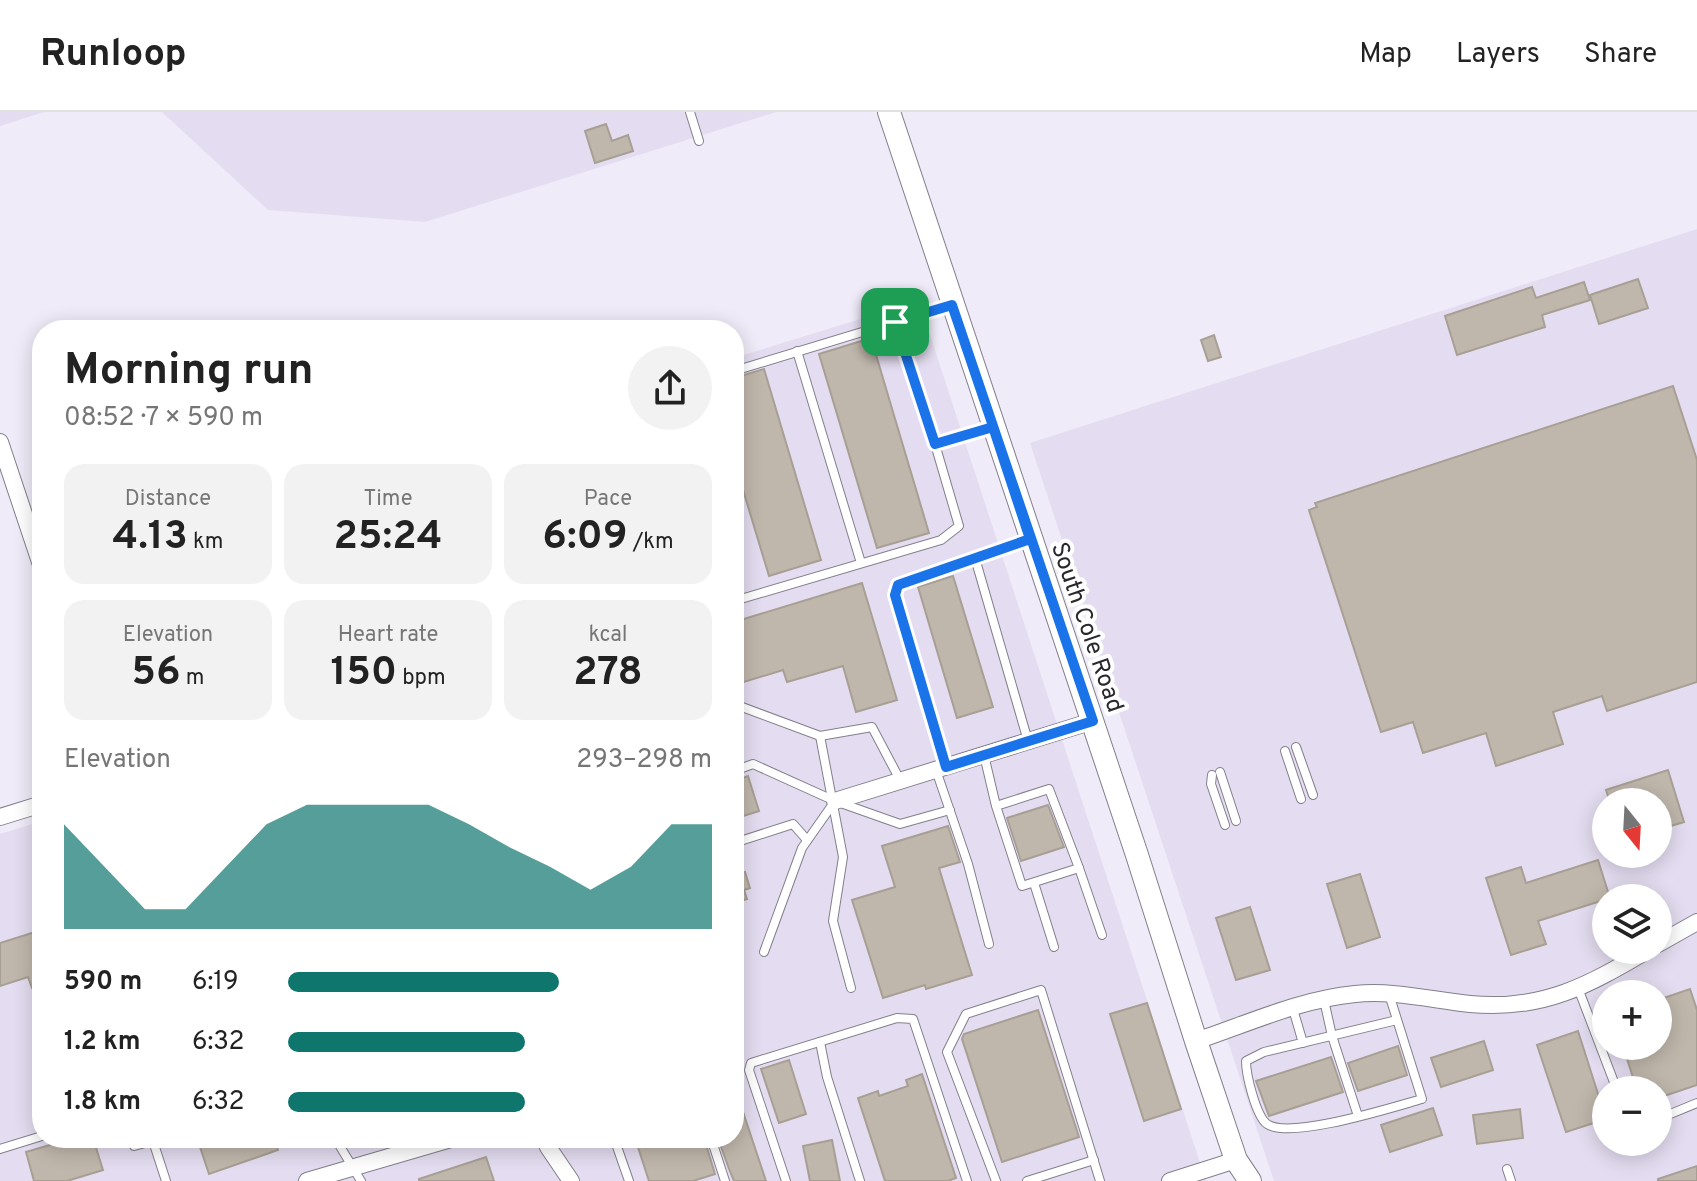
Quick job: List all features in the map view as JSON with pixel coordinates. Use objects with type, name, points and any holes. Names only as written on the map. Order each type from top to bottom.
[{"type":"main road","name":"South Cole Road","points":[[889,112],[1093,721],[1236,1170],[1250,1181]]},
{"type":"street","points":[[0,442],[32,538]]},
{"type":"street","points":[[835,801],[1093,721]]},
{"type":"street","points":[[0,817],[32,807]]},
{"type":"street","points":[[1672,936],[1697,922]]},
{"type":"street","points":[[1196,1041],[1293,1009],[1355,994],[1389,994],[1475,1004],[1524,1002],[1563,995],[1622,964]]},
{"type":"street","points":[[307,1181],[357,1175],[428,1148]]},
{"type":"street","points":[[549,1148],[571,1181]]},
{"type":"street","points":[[1170,1181],[1236,1170]]},
{"type":"lane","points":[[690,112],[699,141]]},
{"type":"lane","points":[[744,368],[952,305]]},
{"type":"lane","points":[[744,598],[941,540],[959,526],[895,322]]},
{"type":"lane","points":[[797,351],[861,563]]},
{"type":"lane","points":[[935,444],[993,427]]},
{"type":"lane","points":[[989,944],[950,810],[895,595],[898,585],[1030,539]]},
{"type":"lane","points":[[975,558],[1028,741]]},
{"type":"lane","points":[[744,708],[820,736],[872,727],[900,781]]},
{"type":"lane","points":[[820,736],[835,801],[843,857],[833,921],[851,988]]},
{"type":"lane","points":[[1296,747],[1313,795]]},
{"type":"lane","points":[[1285,751],[1301,799]]},
{"type":"lane","points":[[984,755],[996,806],[1022,886],[1079,868]]},
{"type":"lane","points":[[744,767],[753,764],[835,801],[900,824],[950,810]]},
{"type":"lane","points":[[1225,825],[1211,784],[1216,774],[1236,821]]},
{"type":"lane","points":[[996,806],[1049,789],[1102,935]]},
{"type":"lane","points":[[764,952],[802,848],[835,801]]},
{"type":"lane","points":[[744,840],[793,824],[807,840]]},
{"type":"lane","points":[[1034,883],[1054,947]]},
{"type":"lane","points":[[1578,988],[1612,1076]]},
{"type":"lane","points":[[996,1181],[947,1052],[966,1014],[1041,990],[1100,1181]]},
{"type":"lane","points":[[1389,994],[1422,1099],[1322,1125],[1276,1128],[1265,1123],[1259,1115],[1246,1061],[1264,1052],[1397,1020]]},
{"type":"lane","points":[[1324,1000],[1332,1036],[1358,1116]]},
{"type":"lane","points":[[1293,1009],[1303,1043]]},
{"type":"lane","points":[[786,1181],[749,1070],[751,1063],[897,1018],[913,1019],[967,1181]]},
{"type":"lane","points":[[820,1042],[827,1077],[860,1181]]},
{"type":"lane","points":[[1672,1113],[1697,1103]]},
{"type":"lane","points":[[0,1149],[32,1139]]},
{"type":"lane","points":[[155,1148],[166,1181]]},
{"type":"lane","points":[[341,1148],[357,1175]]},
{"type":"lane","points":[[617,1148],[629,1181]]},
{"type":"lane","points":[[714,1148],[725,1181]]},
{"type":"lane","points":[[1027,1181],[1094,1160]]},
{"type":"lane","points":[[1507,1169],[1511,1181]]},
{"type":"shaded area","points":[[0,112],[44,112],[0,126]]},
{"type":"shaded area","points":[[162,112],[776,112],[425,222],[268,210]]},
{"type":"shaded area","points":[[1697,229],[1697,1181],[1274,1181],[1030,443]]},
{"type":"shaded area","points":[[919,301],[1206,1181],[0,1181],[0,834],[32,824],[32,1148],[744,1148],[744,355]]},
{"type":"building","points":[[606,124],[612,141],[628,135],[633,151],[595,163],[585,131]]},
{"type":"building","points":[[1638,279],[1648,308],[1599,324],[1590,295]]},
{"type":"building","points":[[1584,282],[1590,300],[1542,315],[1545,327],[1457,355],[1445,316],[1532,287],[1536,298]]},
{"type":"building","points":[[1214,335],[1221,357],[1208,361],[1201,340]]},
{"type":"building","points":[[871,338],[929,533],[877,548],[819,354]]},
{"type":"building","points":[[764,369],[821,560],[769,576],[744,493],[744,375]]},
{"type":"building","points":[[1673,386],[1697,460],[1697,682],[1607,711],[1602,696],[1553,712],[1563,744],[1496,766],[1486,733],[1423,753],[1413,722],[1381,732],[1309,510],[1317,507],[1315,503]]},
{"type":"building","points":[[953,576],[993,707],[957,718],[918,587]]},
{"type":"building","points":[[862,583],[897,700],[856,712],[843,666],[787,682],[783,670],[744,682],[744,619]]},
{"type":"building","points":[[1668,770],[1684,822],[1672,826],[1672,788],[1612,788]]},
{"type":"building","points":[[748,776],[759,811],[744,816],[744,777]]},
{"type":"building","points":[[1048,805],[1064,847],[1021,861],[1007,818]]},
{"type":"building","points":[[948,826],[960,862],[939,868],[972,975],[883,998],[852,900],[895,887],[882,846]]},
{"type":"building","points":[[1592,862],[1592,868],[1601,868],[1606,884],[1592,884],[1592,904],[1538,921],[1546,944],[1511,955],[1486,878],[1521,867],[1526,883]]},
{"type":"building","points":[[744,872],[745,872],[750,888],[744,890]]},
{"type":"building","points":[[1360,874],[1380,937],[1347,948],[1327,884]]},
{"type":"building","points":[[1250,907],[1270,970],[1236,980],[1216,918]]},
{"type":"building","points":[[32,933],[32,988],[28,977],[0,986],[0,943]]},
{"type":"building","points":[[1690,989],[1697,1010],[1697,1085],[1672,1093],[1672,1076],[1633,1076],[1627,1060],[1672,1060],[1672,995]]},
{"type":"building","points":[[1147,1003],[1181,1109],[1144,1121],[1110,1014]]},
{"type":"building","points":[[1038,1010],[1079,1137],[1002,1162],[962,1039],[964,1034]]},
{"type":"building","points":[[1578,1031],[1592,1076],[1592,1124],[1566,1132],[1537,1045]]},
{"type":"building","points":[[1484,1041],[1493,1070],[1441,1087],[1431,1058]]},
{"type":"building","points":[[1398,1046],[1407,1075],[1358,1091],[1348,1063]]},
{"type":"building","points":[[1331,1057],[1343,1092],[1269,1116],[1256,1081]]},
{"type":"building","points":[[789,1060],[806,1114],[779,1123],[761,1069]]},
{"type":"building","points":[[922,1074],[956,1178],[948,1181],[885,1181],[858,1098],[878,1091],[879,1096],[908,1086],[906,1080]]},
{"type":"building","points":[[1433,1108],[1442,1135],[1390,1152],[1381,1125]]},
{"type":"building","points":[[1520,1109],[1523,1138],[1477,1144],[1473,1115]]},
{"type":"building","points":[[744,1115],[766,1181],[734,1181],[722,1148],[744,1148]]},
{"type":"building","points":[[832,1140],[840,1181],[810,1181],[803,1146]]},
{"type":"building","points":[[40,1148],[96,1148],[103,1170],[67,1181],[34,1181],[26,1152]]},
{"type":"building","points":[[200,1148],[278,1150],[209,1174]]},
{"type":"building","points":[[638,1148],[707,1148],[715,1174],[693,1181],[649,1181]]},
{"type":"building","points":[[486,1157],[494,1181],[419,1181],[419,1179]]},
{"type":"building","points":[[1697,1166],[1697,1181],[1658,1181],[1658,1179]]},
{"type":"route","points":[[952,305],[1093,721],[946,767],[895,595],[898,585],[1030,539],[993,427],[935,444],[895,322],[952,305]]}]
